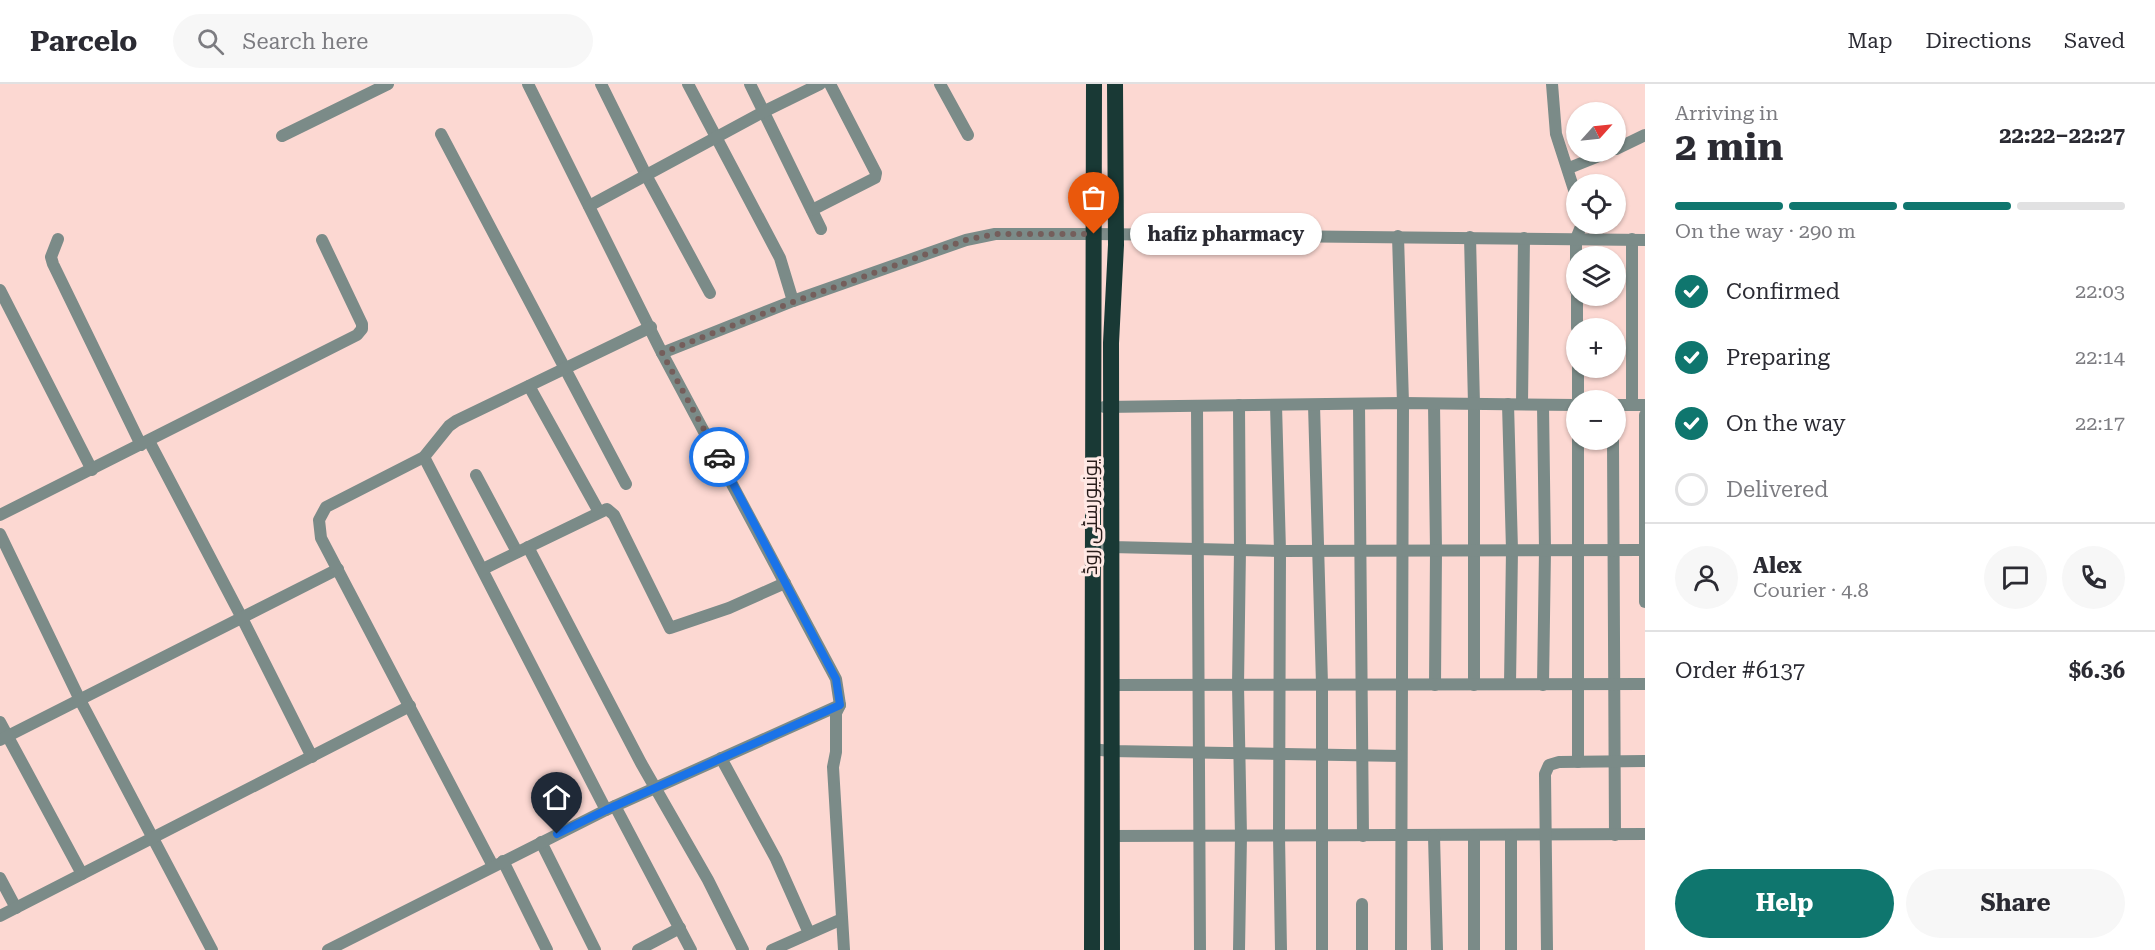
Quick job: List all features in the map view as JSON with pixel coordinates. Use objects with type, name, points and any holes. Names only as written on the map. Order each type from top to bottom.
[{"type":"highway","name":"یونیورسٹی روڈ","points":[[1092,950],[1094,84]]},
{"type":"highway","name":"یونیورسٹی روڈ","points":[[1112,950],[1111,343],[1116,236],[1115,84]]},
{"type":"street","points":[[282,136],[388,84]]},
{"type":"street","points":[[528,84],[662,353],[836,679],[840,705],[836,713],[836,752],[833,767],[844,950]]},
{"type":"street","points":[[601,84],[646,175],[710,293]]},
{"type":"street","points":[[688,84],[780,258],[793,302]]},
{"type":"street","points":[[750,84],[821,229]]},
{"type":"street","points":[[589,206],[765,111],[820,84]]},
{"type":"street","points":[[812,210],[875,178],[876,173],[830,84]]},
{"type":"street","points":[[940,84],[968,135]]},
{"type":"street","points":[[1552,84],[1556,134],[1570,174]]},
{"type":"street","points":[[441,134],[563,369],[626,484]]},
{"type":"street","points":[[1626,144],[1645,135]]},
{"type":"street","points":[[1569,168],[1584,162]]},
{"type":"street","points":[[662,353],[793,302],[966,240],[995,234],[1645,240]]},
{"type":"street","points":[[1576,246],[1578,234]]},
{"type":"street","points":[[1398,236],[1403,403],[1401,950]]},
{"type":"street","points":[[1470,237],[1474,404],[1474,685]]},
{"type":"street","points":[[1522,404],[1524,238]]},
{"type":"street","points":[[58,239],[51,257],[53,264],[145,443],[242,618],[312,757]]},
{"type":"street","points":[[1632,239],[1632,405]]},
{"type":"street","points":[[0,515],[357,335],[363,329],[362,324],[322,240]]},
{"type":"street","points":[[0,290],[92,470]]},
{"type":"street","points":[[547,950],[410,706],[321,538],[319,520],[326,507],[424,457],[449,426],[651,327]]},
{"type":"street","points":[[529,386],[598,512]]},
{"type":"street","points":[[1094,407],[1403,403],[1566,405]]},
{"type":"street","points":[[1359,404],[1363,836]]},
{"type":"street","points":[[1434,404],[1435,685]]},
{"type":"street","points":[[1508,404],[1512,550],[1510,684]]},
{"type":"street","points":[[1239,405],[1239,950]]},
{"type":"street","points":[[1276,405],[1280,551],[1281,950]]},
{"type":"street","points":[[1314,405],[1322,684],[1322,950]]},
{"type":"street","points":[[1543,405],[1544,685]]},
{"type":"street","points":[[1626,405],[1645,405]]},
{"type":"street","points":[[1197,406],[1200,950]]},
{"type":"street","points":[[1645,415],[1645,602]]},
{"type":"street","points":[[1578,450],[1578,762]]},
{"type":"street","points":[[1613,450],[1615,835]]},
{"type":"street","points":[[424,457],[610,808],[691,950]]},
{"type":"street","points":[[476,475],[522,550],[708,880],[743,950]]},
{"type":"street","points":[[483,569],[607,509],[614,515],[670,628],[729,608],[785,583]]},
{"type":"street","points":[[0,534],[80,700],[212,950]]},
{"type":"street","points":[[1094,544],[1111,547],[1280,551],[1645,550]]},
{"type":"street","points":[[4,738],[338,569]]},
{"type":"street","points":[[1110,685],[1645,684]]},
{"type":"street","points":[[331,949],[610,808],[840,705]]},
{"type":"street","points":[[0,916],[410,706]]},
{"type":"street","points":[[0,722],[4,738],[82,874]]},
{"type":"street","points":[[1092,749],[1401,756]]},
{"type":"street","points":[[721,758],[776,860],[808,933]]},
{"type":"street","points":[[1547,950],[1545,774],[1549,765],[1559,762],[1645,761]]},
{"type":"street","points":[[1111,836],[1645,834]]},
{"type":"street","points":[[1434,836],[1437,950]]},
{"type":"street","points":[[1474,836],[1474,950]]},
{"type":"street","points":[[1511,836],[1511,950]]},
{"type":"street","points":[[541,842],[595,950]]},
{"type":"street","points":[[0,878],[16,908]]},
{"type":"street","points":[[1362,904],[1362,950]]},
{"type":"street","points":[[772,950],[842,919]]},
{"type":"street","points":[[638,950],[680,928]]},
{"type":"way so far","points":[[719,457],[662,353],[793,302],[966,240],[995,234],[1094,234]]},
{"type":"place","name":"hafiz pharmacy","points":[[1094,234]]},
{"type":"route","points":[[557,834],[840,705],[836,679],[719,457]]}]
